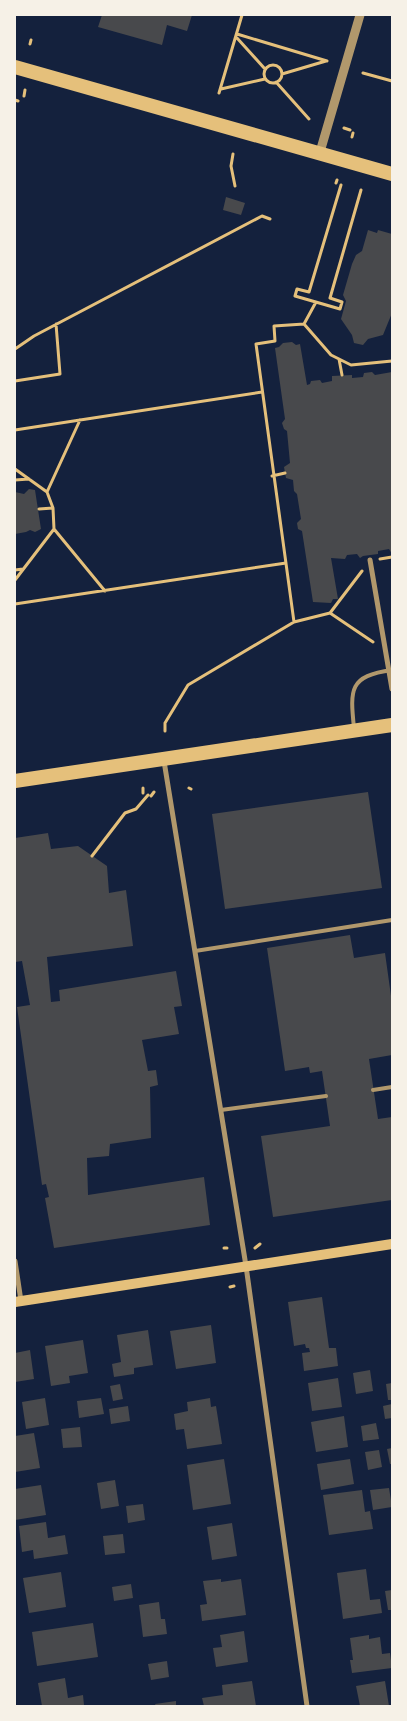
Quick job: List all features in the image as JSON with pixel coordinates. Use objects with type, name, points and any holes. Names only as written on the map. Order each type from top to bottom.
[{"type":"highway","points":[[15,67],[320,152],[392,174]]},
{"type":"highway","points":[[15,781],[392,725]]},
{"type":"main road","points":[[18,1301],[392,1244]]},
{"type":"street","points":[[320,152],[360,15]]},
{"type":"street","points":[[370,560],[391,670],[392,690]]},
{"type":"street","points":[[164,758],[246,1266],[307,1706]]},
{"type":"street","points":[[15,1261],[18,1301]]},
{"type":"lane","points":[[355,730],[352,703],[355,686],[362,677],[371,673],[391,670]]},
{"type":"lane","points":[[195,951],[392,920]]},
{"type":"lane","points":[[373,1090],[392,1087]]},
{"type":"lane","points":[[221,1110],[326,1096]]},
{"type":"path","points":[[242,15],[220,91],[265,79],[269,82],[276,82],[309,119]]},
{"type":"path","points":[[237,36],[265,69],[265,79]]},
{"type":"path","points":[[237,36],[327,61],[282,74],[276,82]]},
{"type":"path","points":[[265,69],[275,65],[280,68],[282,74]]},
{"type":"path","points":[[363,73],[392,81]]},
{"type":"path","points":[[24,96],[25,90]]},
{"type":"path","points":[[344,128],[352,133]]},
{"type":"path","points":[[233,154],[231,166],[235,186]]},
{"type":"path","points":[[342,185],[309,292],[297,289],[295,296],[340,309],[342,302],[330,298],[361,190]]},
{"type":"path","points":[[15,348],[56,324],[262,216],[270,219]]},
{"type":"path","points":[[304,324],[316,302]]},
{"type":"path","points":[[15,381],[60,374],[56,324]]},
{"type":"path","points":[[304,324],[330,355],[351,365],[392,361]]},
{"type":"path","points":[[294,622],[287,563],[272,476],[256,344],[276,341],[274,326],[304,324]]},
{"type":"path","points":[[339,359],[342,374]]},
{"type":"path","points":[[15,430],[262,392]]},
{"type":"path","points":[[47,492],[80,420]]},
{"type":"path","points":[[15,469],[47,492],[53,508],[54,530],[105,590]]},
{"type":"path","points":[[272,476],[285,473]]},
{"type":"path","points":[[15,480],[29,479]]},
{"type":"path","points":[[39,509],[53,508]]},
{"type":"path","points":[[15,580],[54,530]]},
{"type":"path","points":[[165,731],[165,723],[188,685],[294,622],[330,613],[370,560]]},
{"type":"path","points":[[15,604],[287,563]]},
{"type":"path","points":[[15,570],[24,568]]},
{"type":"path","points":[[330,613],[386,650]]},
{"type":"path","points":[[92,856],[125,812],[136,809],[154,792]]},
{"type":"building","points":[[102,15],[192,15],[187,31],[167,25],[162,45],[98,27]]},
{"type":"building","points":[[226,197],[245,203],[241,215],[223,210]]},
{"type":"building","points":[[368,230],[377,233],[378,230],[392,234],[392,313],[383,335],[368,339],[363,345],[354,343],[352,335],[341,319],[346,301],[343,295],[352,264],[356,255],[362,251]]},
{"type":"building","points":[[292,342],[296,345],[300,344],[307,385],[311,381],[320,380],[322,383],[332,381],[332,376],[352,375],[352,378],[363,377],[364,373],[372,372],[375,375],[392,372],[392,554],[389,549],[378,551],[378,554],[360,558],[357,554],[347,555],[345,559],[331,558],[338,599],[333,599],[331,603],[313,602],[302,531],[298,529],[297,523],[301,519],[297,494],[294,491],[293,480],[286,478],[284,467],[290,463],[287,431],[282,423],[285,419],[275,348],[283,343]]},
{"type":"building","points":[[29,489],[35,490],[41,529],[35,532],[30,530],[15,534],[15,492],[24,494]]},
{"type":"building","points":[[368,792],[382,888],[225,909],[212,814]]},
{"type":"building","points":[[48,833],[51,849],[78,846],[107,866],[109,893],[126,890],[133,946],[47,957],[51,1002],[60,1001],[59,990],[176,971],[182,1006],[174,1007],[179,1034],[142,1040],[148,1071],[156,1070],[158,1085],[150,1087],[151,1138],[110,1144],[109,1156],[87,1158],[88,1195],[204,1177],[210,1225],[54,1248],[45,1198],[49,1197],[46,1184],[42,1185],[17,1007],[30,1005],[22,961],[15,962],[15,838]]},
{"type":"building","points":[[350,935],[354,958],[385,953],[392,1003],[392,1055],[369,1059],[378,1119],[392,1117],[392,1200],[273,1217],[261,1136],[330,1126],[322,1071],[310,1073],[309,1067],[285,1071],[267,948]]},
{"type":"building","points":[[322,1297],[329,1348],[336,1348],[338,1366],[304,1371],[302,1353],[310,1352],[305,1344],[294,1346],[288,1302]]},
{"type":"building","points":[[211,1325],[216,1363],[176,1369],[170,1331]]},
{"type":"building","points":[[148,1330],[153,1365],[134,1368],[134,1374],[114,1377],[112,1364],[121,1362],[117,1335]]},
{"type":"building","points":[[83,1340],[88,1373],[69,1376],[70,1383],[51,1386],[45,1346]]},
{"type":"building","points":[[30,1350],[34,1379],[15,1382],[15,1353]]},
{"type":"building","points":[[370,1370],[373,1391],[356,1394],[353,1373]]},
{"type":"building","points":[[338,1378],[342,1407],[312,1411],[308,1383]]},
{"type":"building","points":[[392,1383],[392,1400],[388,1400],[386,1384]]},
{"type":"building","points":[[120,1384],[123,1399],[113,1401],[110,1386]]},
{"type":"building","points":[[45,1398],[49,1425],[26,1429],[22,1402]]},
{"type":"building","points":[[101,1398],[104,1414],[79,1418],[77,1401]]},
{"type":"building","points":[[210,1398],[211,1407],[216,1406],[222,1444],[187,1449],[184,1429],[176,1430],[174,1414],[188,1411],[187,1402]]},
{"type":"building","points":[[392,1404],[392,1418],[385,1419],[383,1406]]},
{"type":"building","points":[[128,1406],[130,1421],[111,1424],[109,1409]]},
{"type":"building","points":[[344,1416],[348,1447],[316,1452],[311,1422]]},
{"type":"building","points":[[376,1423],[379,1439],[363,1441],[361,1426]]},
{"type":"building","points":[[80,1427],[82,1447],[63,1448],[61,1429]]},
{"type":"building","points":[[34,1433],[40,1468],[15,1472],[15,1436]]},
{"type":"building","points":[[392,1448],[392,1464],[390,1464],[387,1449]]},
{"type":"building","points":[[379,1450],[382,1467],[368,1470],[365,1452]]},
{"type":"building","points":[[224,1459],[231,1504],[193,1510],[187,1465]]},
{"type":"building","points":[[350,1459],[354,1484],[321,1490],[317,1464]]},
{"type":"building","points":[[115,1480],[119,1506],[101,1509],[97,1483]]},
{"type":"building","points":[[41,1485],[46,1515],[15,1520],[15,1489]]},
{"type":"building","points":[[389,1488],[392,1507],[373,1510],[370,1490]]},
{"type":"building","points":[[362,1490],[365,1512],[370,1511],[373,1529],[329,1535],[323,1495]]},
{"type":"building","points":[[143,1504],[145,1520],[128,1523],[126,1506]]},
{"type":"building","points":[[46,1522],[48,1538],[65,1535],[68,1554],[34,1559],[33,1550],[22,1552],[19,1526]]},
{"type":"building","points":[[232,1523],[237,1556],[212,1560],[207,1527]]},
{"type":"building","points":[[123,1534],[125,1553],[105,1555],[103,1536]]},
{"type":"building","points":[[366,1569],[370,1600],[380,1599],[382,1613],[343,1619],[337,1573]]},
{"type":"building","points":[[61,1572],[66,1607],[29,1613],[23,1578]]},
{"type":"building","points":[[221,1579],[221,1582],[241,1579],[246,1615],[202,1621],[200,1605],[207,1604],[203,1581]]},
{"type":"building","points":[[131,1584],[133,1598],[114,1601],[112,1587]]},
{"type":"building","points":[[392,1590],[392,1610],[388,1610],[385,1591]]},
{"type":"building","points":[[159,1602],[161,1619],[165,1619],[167,1634],[143,1637],[139,1605]]},
{"type":"building","points":[[93,1623],[98,1657],[37,1666],[32,1632]]},
{"type":"building","points":[[244,1631],[248,1662],[216,1667],[213,1648],[222,1647],[220,1635]]},
{"type":"building","points":[[369,1635],[369,1639],[380,1637],[382,1654],[390,1653],[392,1668],[352,1673],[350,1660],[353,1660],[350,1638]]},
{"type":"building","points":[[167,1661],[169,1677],[151,1680],[148,1664]]},
{"type":"building","points":[[65,1678],[68,1698],[83,1695],[84,1705],[42,1706],[38,1683]]},
{"type":"building","points":[[252,1681],[256,1706],[204,1706],[202,1698],[223,1695],[222,1685]]},
{"type":"building","points":[[385,1681],[389,1706],[360,1706],[356,1686]]},
{"type":"building","points":[[176,1701],[176,1706],[156,1706],[155,1704]]}]
